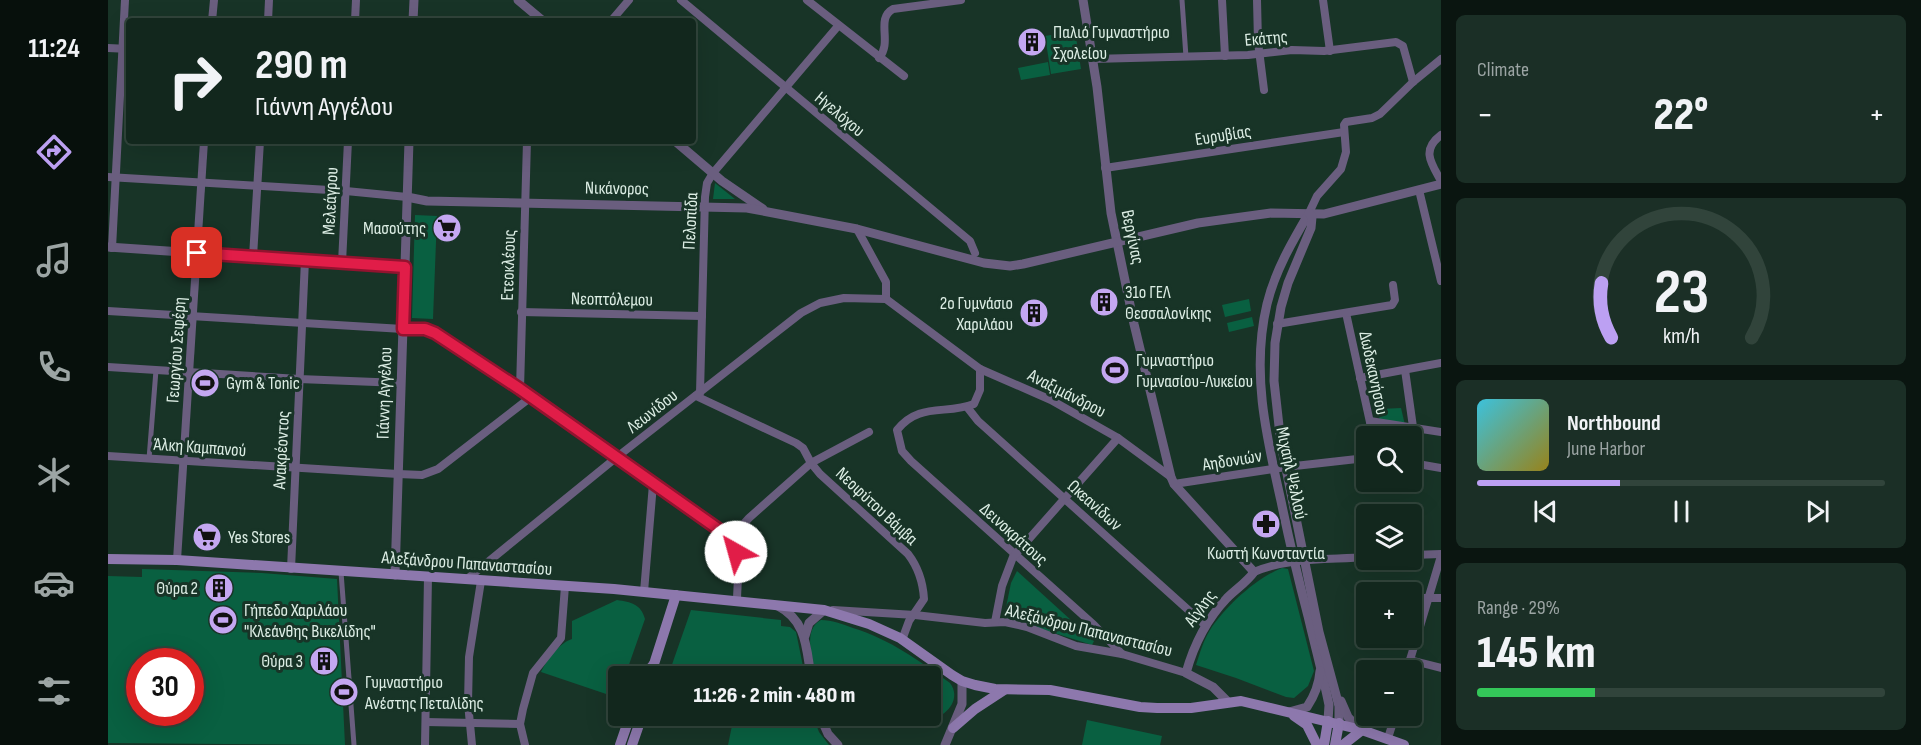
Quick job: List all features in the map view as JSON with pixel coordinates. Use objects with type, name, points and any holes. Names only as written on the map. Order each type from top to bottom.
[{"type":"main road","name":"Αλεξάνδρου Παπαναστασίου","points":[[108,559],[177,560],[467,579],[644,592],[824,610],[869,624],[902,640],[962,681],[986,688],[1050,690],[1157,708],[1191,708],[1228,702],[1257,704],[1360,729],[1404,745]]},
{"type":"main road","points":[[654,664],[676,595]]},
{"type":"main road","points":[[953,728],[975,709],[1004,690]]},
{"type":"main road","points":[[1289,712],[1307,725],[1317,745]]},
{"type":"main road","name":"Μιχαήλ Ψελλού","points":[[1324,745],[1333,722]]},
{"type":"main road","name":"Μιχαήλ Ψελλού","points":[[1333,722],[1335,745]]},
{"type":"main road","points":[[620,745],[627,726]]},
{"type":"main road","points":[[632,745],[639,726]]},
{"type":"main road","points":[[1343,745],[1360,729]]},
{"type":"street","points":[[124,0],[126,48],[112,178],[110,247],[405,267]]},
{"type":"street","points":[[212,18],[214,0]]},
{"type":"street","points":[[268,18],[269,0]]},
{"type":"street","points":[[355,18],[356,0]]},
{"type":"street","points":[[413,18],[414,0]]},
{"type":"street","points":[[518,0],[539,18]]},
{"type":"street","points":[[614,18],[629,0]]},
{"type":"street","name":"Ηγελόχου","points":[[681,0],[970,241],[975,253]]},
{"type":"street","points":[[807,0],[904,76]]},
{"type":"street","points":[[879,58],[885,48],[884,21],[887,12],[893,9],[961,0]]},
{"type":"street","name":"Βεργίνας","points":[[1083,0],[1098,98],[1111,213],[1134,324],[1172,481]]},
{"type":"street","points":[[1182,0],[1186,57]]},
{"type":"street","points":[[1222,0],[1225,56]]},
{"type":"street","points":[[1257,0],[1264,90]]},
{"type":"street","points":[[1323,0],[1330,51]]},
{"type":"street","name":"Πελοπίδα","points":[[698,394],[707,185],[713,173],[838,26]]},
{"type":"street","name":"Εκάτης","points":[[1092,59],[1225,56],[1292,50],[1330,51],[1399,42],[1403,46],[1413,82]]},
{"type":"street","points":[[108,48],[126,48]]},
{"type":"street","points":[[1344,132],[1346,122],[1378,116],[1441,59]]},
{"type":"street","points":[[119,117],[126,118]]},
{"type":"street","name":"Ευρυβίας","points":[[1105,168],[1344,132]]},
{"type":"street","name":"Μιχαήλ Ψελλού","points":[[1333,722],[1273,469],[1261,403],[1260,367],[1267,304],[1277,272],[1317,196],[1341,169],[1346,152],[1344,132]]},
{"type":"street","points":[[1441,135],[1432,144],[1430,154],[1431,163],[1441,182]]},
{"type":"street","name":"Γεωργίου Σεφέρη","points":[[177,560],[204,144]]},
{"type":"street","points":[[253,257],[260,144]]},
{"type":"street","name":"Μελεάγρου","points":[[342,262],[348,144]]},
{"type":"street","name":"Γιάννη Αγγέλου","points":[[395,575],[409,144]]},
{"type":"street","name":"Ετεοκλέους","points":[[520,389],[527,144]]},
{"type":"street","points":[[679,144],[713,173],[768,212]]},
{"type":"street","name":"Νικάνορος","points":[[112,178],[346,191],[427,201],[747,208],[857,229],[966,259],[1006,266],[1198,223],[1271,213],[1324,214],[1419,190],[1441,182]]},
{"type":"street","points":[[1419,190],[1441,281]]},
{"type":"street","name":"Μιχαήλ Ψελλού","points":[[1309,213],[1312,217],[1309,234],[1286,292],[1277,324],[1274,352],[1275,402],[1278,431],[1319,632],[1339,706],[1333,722]]},
{"type":"street","points":[[857,229],[886,282],[885,299]]},
{"type":"street","name":"Ανακρέοντος","points":[[291,569],[305,260]]},
{"type":"street","points":[[1346,313],[1392,305],[1395,297],[1393,285]]},
{"type":"street","name":"Λεωνίδου","points":[[467,579],[617,457],[801,313],[815,304],[833,300],[855,297],[885,299]]},
{"type":"street","name":"Αναξιμάνδρου","points":[[885,299],[980,369],[1051,400],[1118,438],[1172,481],[1254,572]]},
{"type":"street","points":[[108,311],[425,329],[435,333],[520,389],[730,539],[735,547],[737,561],[736,601]]},
{"type":"street","name":"Νεοπτόλεμου","points":[[522,312],[702,316]]},
{"type":"street","name":"Δωδεκανήσου","points":[[1277,324],[1346,313],[1371,426]]},
{"type":"street","points":[[1360,378],[1441,363]]},
{"type":"street","points":[[108,367],[401,383]]},
{"type":"street","points":[[967,407],[974,404],[978,397],[981,382],[980,369]]},
{"type":"street","points":[[149,459],[156,370]]},
{"type":"street","points":[[1404,370],[1413,426]]},
{"type":"street","name":"Νεοφύτου Βάμβα","points":[[698,394],[803,448],[820,474],[912,559],[921,578],[924,599],[909,621],[902,640]]},
{"type":"street","points":[[398,474],[422,475],[438,469],[531,397]]},
{"type":"street","name":"Δεινοκράτους","points":[[967,407],[934,410],[903,422],[897,430],[902,451],[1101,632],[1122,654]]},
{"type":"street","name":"Ωκεανίδων","points":[[967,407],[978,421],[1206,624]]},
{"type":"street","points":[[1370,421],[1406,426]]},
{"type":"street","points":[[1422,429],[1441,432]]},
{"type":"street","points":[[730,539],[810,461],[869,432]]},
{"type":"street","points":[[995,622],[1006,572],[1014,555],[1118,438]]},
{"type":"street","name":"Άλκη Καμπανού","points":[[108,456],[398,474]]},
{"type":"street","name":"Αηδονιών","points":[[1172,481],[1356,459]]},
{"type":"street","points":[[1422,465],[1441,468]]},
{"type":"street","points":[[644,592],[653,484]]},
{"type":"street","points":[[1410,660],[1441,555],[1422,555]]},
{"type":"street","points":[[1254,572],[1268,566],[1294,561],[1356,558]]},
{"type":"street","points":[[341,572],[354,745]]},
{"type":"street","name":"Αίγλης","points":[[1186,673],[1206,624],[1254,572]]},
{"type":"street","points":[[425,745],[428,577]]},
{"type":"street","points":[[472,745],[468,704],[469,657],[481,580]]},
{"type":"street","points":[[525,745],[520,724],[523,709],[533,673],[563,633],[565,586]]},
{"type":"street","points":[[1422,597],[1441,598]]},
{"type":"street","points":[[773,604],[795,618],[801,627],[809,666]]},
{"type":"street","points":[[805,641],[809,623],[824,610]]},
{"type":"street","name":"Αλεξάνδρου Παπαναστασίου","points":[[824,610],[1017,624],[1086,648],[1122,654],[1186,673],[1213,687],[1228,702]]},
{"type":"street","points":[[1289,712],[1308,707],[1319,683],[1320,663]]},
{"type":"street","points":[[1422,663],[1441,668]]},
{"type":"street","points":[[945,745],[962,704],[962,681]]},
{"type":"street","points":[[1335,693],[1348,717],[1360,729]]},
{"type":"street","points":[[426,722],[520,724]]},
{"type":"street","points":[[824,726],[838,745]]},
{"type":"street","points":[[1388,738],[1392,726]]},
{"type":"green space","points":[[1075,31],[1081,69],[1051,74],[1045,36]]},
{"type":"green space","points":[[1048,62],[1050,75],[1021,80],[1018,68]]},
{"type":"green space","points":[[715,183],[735,199],[713,199]]},
{"type":"green space","points":[[415,215],[437,216],[433,319],[412,318]]},
{"type":"green space","points":[[1249,299],[1251,311],[1225,317],[1222,305]]},
{"type":"green space","points":[[1252,317],[1254,326],[1229,332],[1227,323]]},
{"type":"green space","points":[[1401,408],[1405,425],[1379,421],[1380,409]]},
{"type":"green space","points":[[1282,568],[1288,569],[1314,671],[1308,686],[1294,698],[1196,665],[1202,647],[1216,621],[1242,594]]},
{"type":"green space","name":"Γήπεδο Χαριλάου \"Κλεάνθης Βικελίδης\"","points":[[142,569],[262,573],[337,579],[345,745],[108,743],[108,576],[142,577]]},
{"type":"green space","points":[[1017,571],[1094,641],[1092,645],[1004,617],[1011,583]]},
{"type":"green space","points":[[617,600],[635,605],[643,614],[645,619],[629,666],[608,666],[608,695],[541,672],[558,648],[572,639],[572,621]]},
{"type":"green space","points":[[691,610],[781,620],[781,626],[790,627],[796,632],[803,666],[671,666]]},
{"type":"green space","points":[[821,620],[837,622],[867,633],[892,645],[925,666],[814,666],[810,638],[815,625]]},
{"type":"green space","points":[[941,677],[950,683],[954,694],[952,704],[941,715]]},
{"type":"green space","points":[[1087,720],[1162,736],[1160,745],[1082,745]]},
{"type":"green space","points":[[732,726],[817,726],[829,745],[728,745]]},
{"type":"place","name":"Παλιό Γυμναστήριο Σχολείου","points":[[1032,42]]},
{"type":"place","name":"Μασούτης","points":[[447,228]]},
{"type":"place","name":"31ο ΓΕΛ Θεσσαλονίκης","points":[[1104,302]]},
{"type":"place","name":"2ο Γυμνάσιο Χαριλάου","points":[[1034,313]]},
{"type":"place","name":"Γυμναστήριο Γυμνασίου-Λυκείου","points":[[1115,370]]},
{"type":"place","name":"Gym & Tonic","points":[[205,383]]},
{"type":"place","name":"Κωστή Κωνσταντία","points":[[1266,524]]},
{"type":"place","name":"Yes Stores","points":[[207,537]]},
{"type":"place","name":"Θύρα 2","points":[[219,588]]},
{"type":"place","name":"Γήπεδο Χαριλάου \"Κλεάνθης Βικελίδης\"","points":[[223,620]]},
{"type":"place","name":"Θύρα 3","points":[[324,661]]},
{"type":"place","name":"Γυμναστήριο Ανέστης Πεταλίδης","points":[[344,692]]},
{"type":"route","points":[[197,253],[405,267],[403,329],[425,329],[435,333],[520,389],[721,531],[732,541],[736,552]]}]
